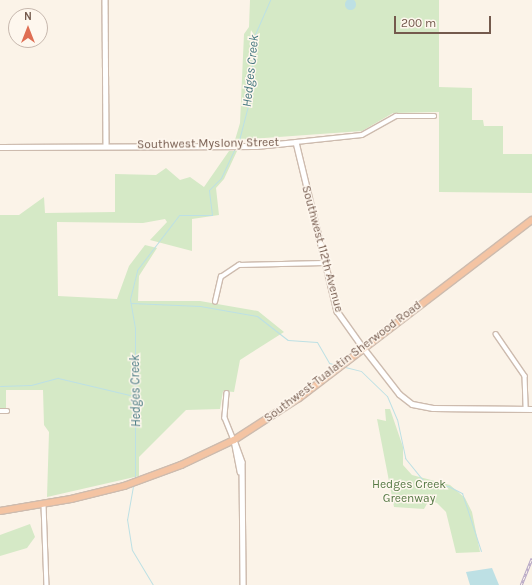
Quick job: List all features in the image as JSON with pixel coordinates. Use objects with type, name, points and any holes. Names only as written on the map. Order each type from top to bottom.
[{"type":"highway","name":"Southwest Tualatin Sherwood Road","points":[[0,511],[44,504],[143,479],[234,440],[294,402],[532,220]]},
{"type":"main road","points":[[364,349],[399,394],[412,404],[434,408],[532,409]]},
{"type":"street","points":[[105,0],[106,146]]},
{"type":"street","name":"Southwest Myslony Street","points":[[0,146],[243,146],[362,135],[396,116],[434,116]]},
{"type":"street","name":"Southwest 112th Avenue","points":[[296,142],[324,263],[339,316],[364,349]]},
{"type":"street","points":[[215,302],[216,287],[225,273],[243,264],[324,263]]},
{"type":"street","points":[[496,334],[525,376],[526,409]]},
{"type":"street","points":[[227,393],[225,421],[242,458],[243,585]]},
{"type":"street","points":[[0,411],[7,411]]},
{"type":"street","points":[[44,504],[47,585]]},
{"type":"green space","points":[[250,0],[439,0],[439,87],[472,88],[472,120],[483,120],[484,126],[503,126],[503,154],[532,154],[532,193],[439,192],[439,112],[393,113],[362,131],[235,140],[240,123],[244,34],[249,27]]},
{"type":"green space","points":[[229,151],[237,151],[224,179],[216,188],[219,215],[192,219],[192,251],[150,240],[167,222],[165,219],[143,223],[57,222],[58,296],[117,299],[129,266],[145,245],[157,248],[139,276],[138,301],[200,301],[258,311],[284,332],[240,360],[234,392],[223,391],[220,409],[186,410],[139,457],[139,476],[47,497],[49,432],[44,425],[43,390],[6,390],[6,408],[0,408],[0,215],[19,215],[44,197],[45,213],[115,212],[115,174],[156,175],[166,168],[180,180],[190,177],[204,187]]},
{"type":"green space","name":"Hedges Creek Greenway","points":[[385,409],[390,409],[403,447],[403,465],[412,475],[450,485],[465,498],[472,512],[480,552],[456,553],[446,512],[437,503],[429,500],[424,509],[394,507],[377,419],[386,421]]},
{"type":"green space","points":[[30,524],[35,537],[27,548],[0,556],[0,535]]},
{"type":"water","points":[[350,-2],[354,0],[356,4],[354,8],[350,10],[346,8],[344,4],[346,0]]},
{"type":"water","points":[[492,568],[499,585],[470,585],[466,572]]},
{"type":"waterway","name":"Hedges Creek","points":[[238,144],[251,94],[253,39],[270,0]]},
{"type":"waterway","name":"Hedges Creek","points":[[135,479],[135,328],[130,299],[137,270],[179,215],[212,215],[209,190],[221,178],[235,148]]},
{"type":"waterway","name":"Hedges Creek","points":[[131,303],[200,306],[257,316],[288,340],[317,342],[329,363],[337,365]]},
{"type":"waterway","name":"Hedges Creek","points":[[345,367],[361,371],[387,396],[397,419],[405,458],[425,483],[435,488],[448,486],[462,493],[481,551]]},
{"type":"waterway","points":[[0,386],[31,385],[58,378],[134,396]]},
{"type":"waterway","name":"Hedges Creek","points":[[133,486],[127,519],[132,550],[153,585]]},
{"type":"railway","points":[[521,585],[532,558]]}]
